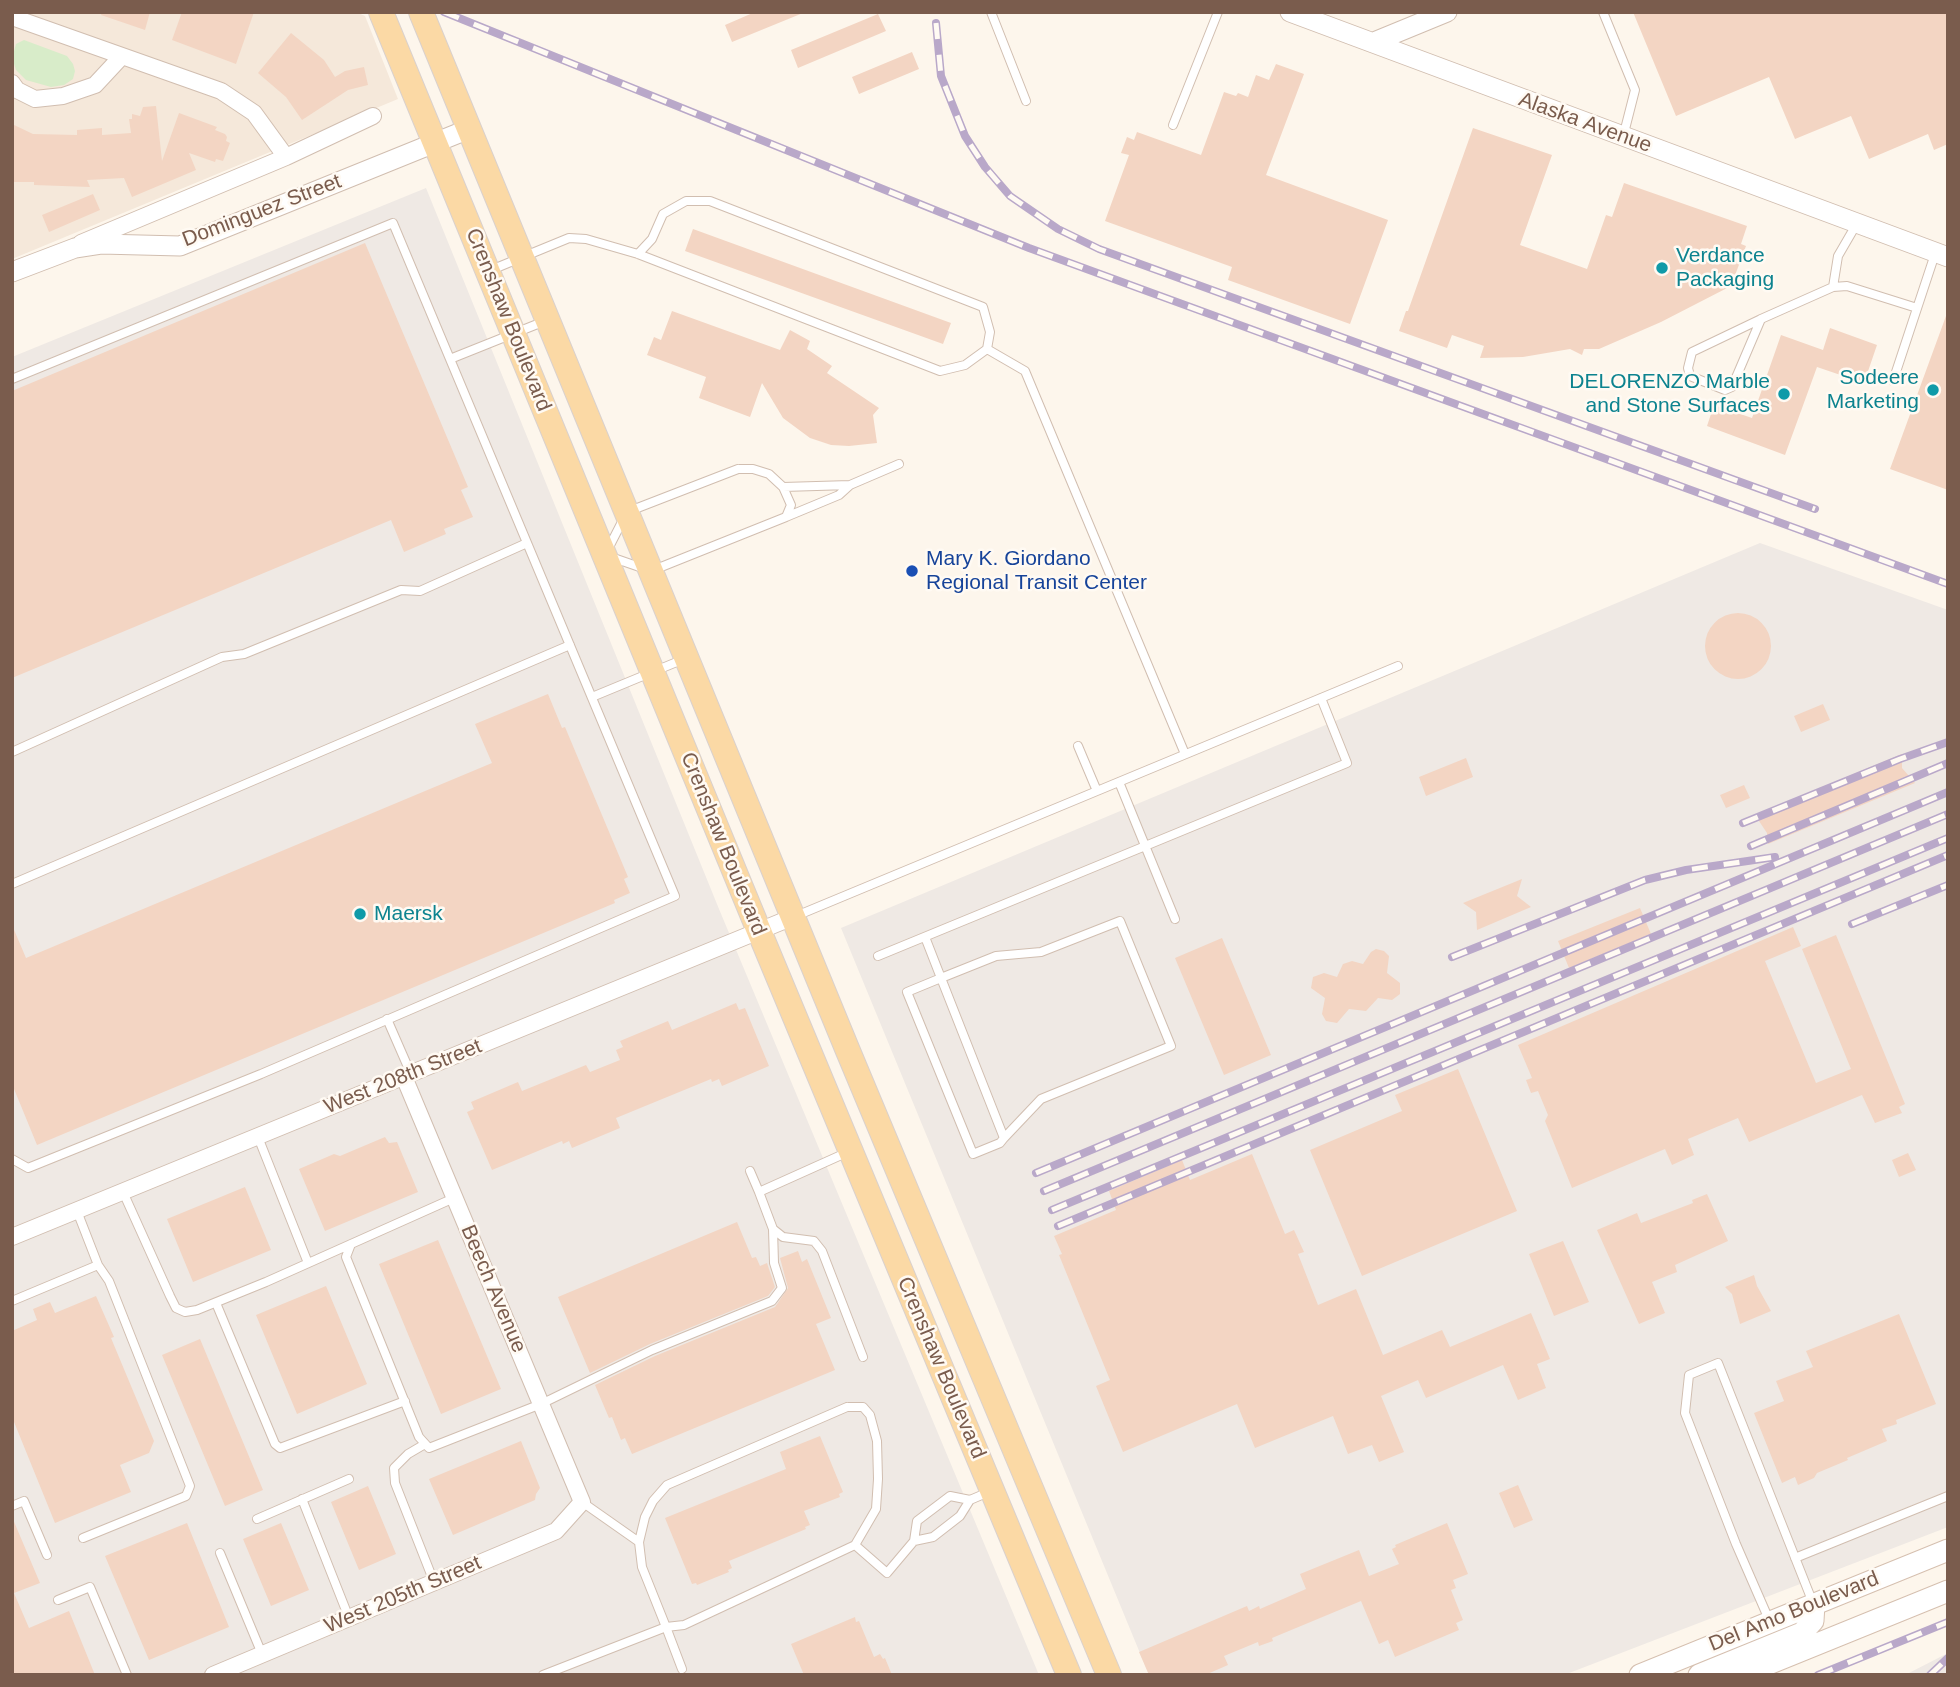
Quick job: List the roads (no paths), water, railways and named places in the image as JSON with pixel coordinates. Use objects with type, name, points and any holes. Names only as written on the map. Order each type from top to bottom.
[{"type":"main road","name":"Crenshaw Boulevard","points":[[381,12],[851,1151],[981,1495],[1069,1675]]},
{"type":"main road","name":"Crenshaw Boulevard","points":[[421,12],[793,917],[1109,1675]]},
{"type":"main road","name":"Del Amo Boulevard","points":[[1640,1675],[1948,1550]]},
{"type":"main road","name":"Del Amo Boulevard","points":[[1741,1675],[1948,1591]]},
{"type":"main road","points":[[1699,1675],[1802,1633],[1813,1621],[1814,1604]]},
{"type":"street","name":"Alaska Avenue","points":[[1290,12],[1311,16],[1942,255]]},
{"type":"street","points":[[1374,42],[1447,12]]},
{"type":"street","points":[[12,16],[221,91],[254,113],[286,157]]},
{"type":"street","points":[[12,83],[17,90],[35,99],[63,96],[96,85],[122,56]]},
{"type":"street","name":"Dominguez Street","points":[[12,272],[286,157],[373,116]]},
{"type":"street","name":"Dominguez Street","points":[[43,259],[75,248],[101,244],[180,246],[469,128]]},
{"type":"street","name":"West 208th Street","points":[[12,1237],[793,917]]},
{"type":"street","name":"Beech Avenue","points":[[407,1075],[454,1198],[582,1502]]},
{"type":"street","name":"West 205th Street","points":[[214,1675],[556,1531],[582,1502]]},
{"type":"lane","points":[[991,12],[1026,101]]},
{"type":"lane","points":[[1173,125],[1218,12]]},
{"type":"lane","points":[[1603,12],[1635,90],[1623,136]]},
{"type":"lane","points":[[488,271],[569,238],[586,239],[638,254],[940,371],[965,365],[987,349],[990,332],[983,307],[710,201],[686,201],[663,214],[652,239],[638,254]]},
{"type":"lane","points":[[12,379],[393,223],[675,896],[261,1074],[28,1168],[12,1159]]},
{"type":"lane","points":[[1833,287],[1838,256],[1857,224]]},
{"type":"lane","points":[[1893,381],[1917,308],[1942,255]]},
{"type":"lane","points":[[1761,319],[1732,387],[1726,390],[1690,376],[1688,368],[1692,352],[1761,319],[1833,287],[1847,286],[1917,308]]},
{"type":"lane","points":[[450,359],[548,320]]},
{"type":"lane","points":[[987,349],[1025,370],[1185,754]]},
{"type":"lane","points":[[786,517],[790,505],[783,487],[769,474],[753,468],[738,469],[627,512],[605,555],[651,571],[786,517],[839,495],[850,485],[900,464]]},
{"type":"lane","points":[[783,487],[850,485]]},
{"type":"lane","points":[[12,752],[222,657],[244,654],[401,590],[420,591],[527,543]]},
{"type":"lane","points":[[12,884],[570,645]]},
{"type":"lane","points":[[592,697],[687,657]]},
{"type":"lane","points":[[793,917],[1398,666]]},
{"type":"lane","points":[[878,956],[1347,763],[1321,698]]},
{"type":"lane","points":[[1078,746],[1097,791]]},
{"type":"lane","points":[[1119,782],[1175,919]]},
{"type":"lane","points":[[1120,921],[1171,1046],[1041,1099],[1000,1143],[973,1154],[907,992],[941,978],[996,956],[1041,952],[1120,921]]},
{"type":"lane","points":[[925,937],[1004,1138]]},
{"type":"lane","points":[[387,1019],[407,1075]]},
{"type":"lane","points":[[258,1137],[308,1263]]},
{"type":"lane","points":[[759,1192],[851,1151]]},
{"type":"lane","points":[[351,1244],[346,1257],[419,1437],[429,1448],[541,1404],[652,1350],[772,1301],[782,1288],[774,1263],[773,1229],[750,1171]]},
{"type":"lane","points":[[123,1192],[176,1308],[185,1312],[216,1303],[454,1198]]},
{"type":"lane","points":[[77,1211],[98,1265],[109,1280],[190,1486],[186,1496],[83,1538]]},
{"type":"lane","points":[[773,1229],[783,1237],[814,1241],[822,1251],[863,1357]]},
{"type":"lane","points":[[12,1301],[98,1265]]},
{"type":"lane","points":[[216,1303],[275,1444],[280,1448],[405,1401]]},
{"type":"lane","points":[[1770,1622],[1736,1544],[1685,1413],[1689,1376],[1718,1363],[1814,1604]]},
{"type":"lane","points":[[543,1675],[666,1627],[684,1625],[855,1545],[876,1508],[878,1479],[877,1441],[870,1415],[863,1408],[847,1406],[667,1485],[653,1501],[645,1517],[639,1542],[642,1567],[666,1627],[682,1669]]},
{"type":"lane","points":[[425,1444],[408,1454],[394,1468],[395,1483],[435,1582]]},
{"type":"lane","points":[[257,1519],[349,1479]]},
{"type":"lane","points":[[855,1545],[887,1573],[914,1541],[917,1521],[950,1496],[981,1495]]},
{"type":"lane","points":[[914,1541],[933,1537],[981,1495]]},
{"type":"lane","points":[[1795,1558],[1948,1496]]},
{"type":"lane","points":[[302,1500],[349,1618]]},
{"type":"lane","points":[[12,1506],[24,1501],[47,1555]]},
{"type":"lane","points":[[582,1502],[639,1542]]},
{"type":"lane","points":[[220,1553],[262,1654]]},
{"type":"lane","points":[[58,1600],[90,1587],[127,1675]]},
{"type":"railway","points":[[444,12],[1029,248],[1948,584]]},
{"type":"railway","points":[[936,23],[941,76],[965,136],[985,167],[1010,196],[1058,229],[1099,249],[1815,509]]},
{"type":"railway","points":[[1743,823],[1948,742]]},
{"type":"railway","points":[[1751,846],[1948,763]]},
{"type":"railway","points":[[1036,1173],[1948,792]]},
{"type":"railway","points":[[1044,1191],[1948,814]]},
{"type":"railway","points":[[1052,1210],[1948,838]]},
{"type":"railway","points":[[1058,1226],[1948,855]]},
{"type":"railway","points":[[1452,957],[1645,880],[1686,870],[1775,857]]},
{"type":"railway","points":[[1852,924],[1948,885]]},
{"type":"railway","points":[[1818,1675],[1948,1622]]},
{"type":"railway","points":[[1930,1675],[1948,1658]]},
{"type":"place","name":"Verdance Packaging","points":[[1662,268]]},
{"type":"place","name":"Sodeere Marketing","points":[[1933,390]]},
{"type":"place","name":"DELORENZO Marble and Stone Surfaces","points":[[1784,394]]},
{"type":"place","name":"Mary K. Giordano Regional Transit Center","points":[[912,571]]},
{"type":"place","name":"Maersk","points":[[360,914]]}]
